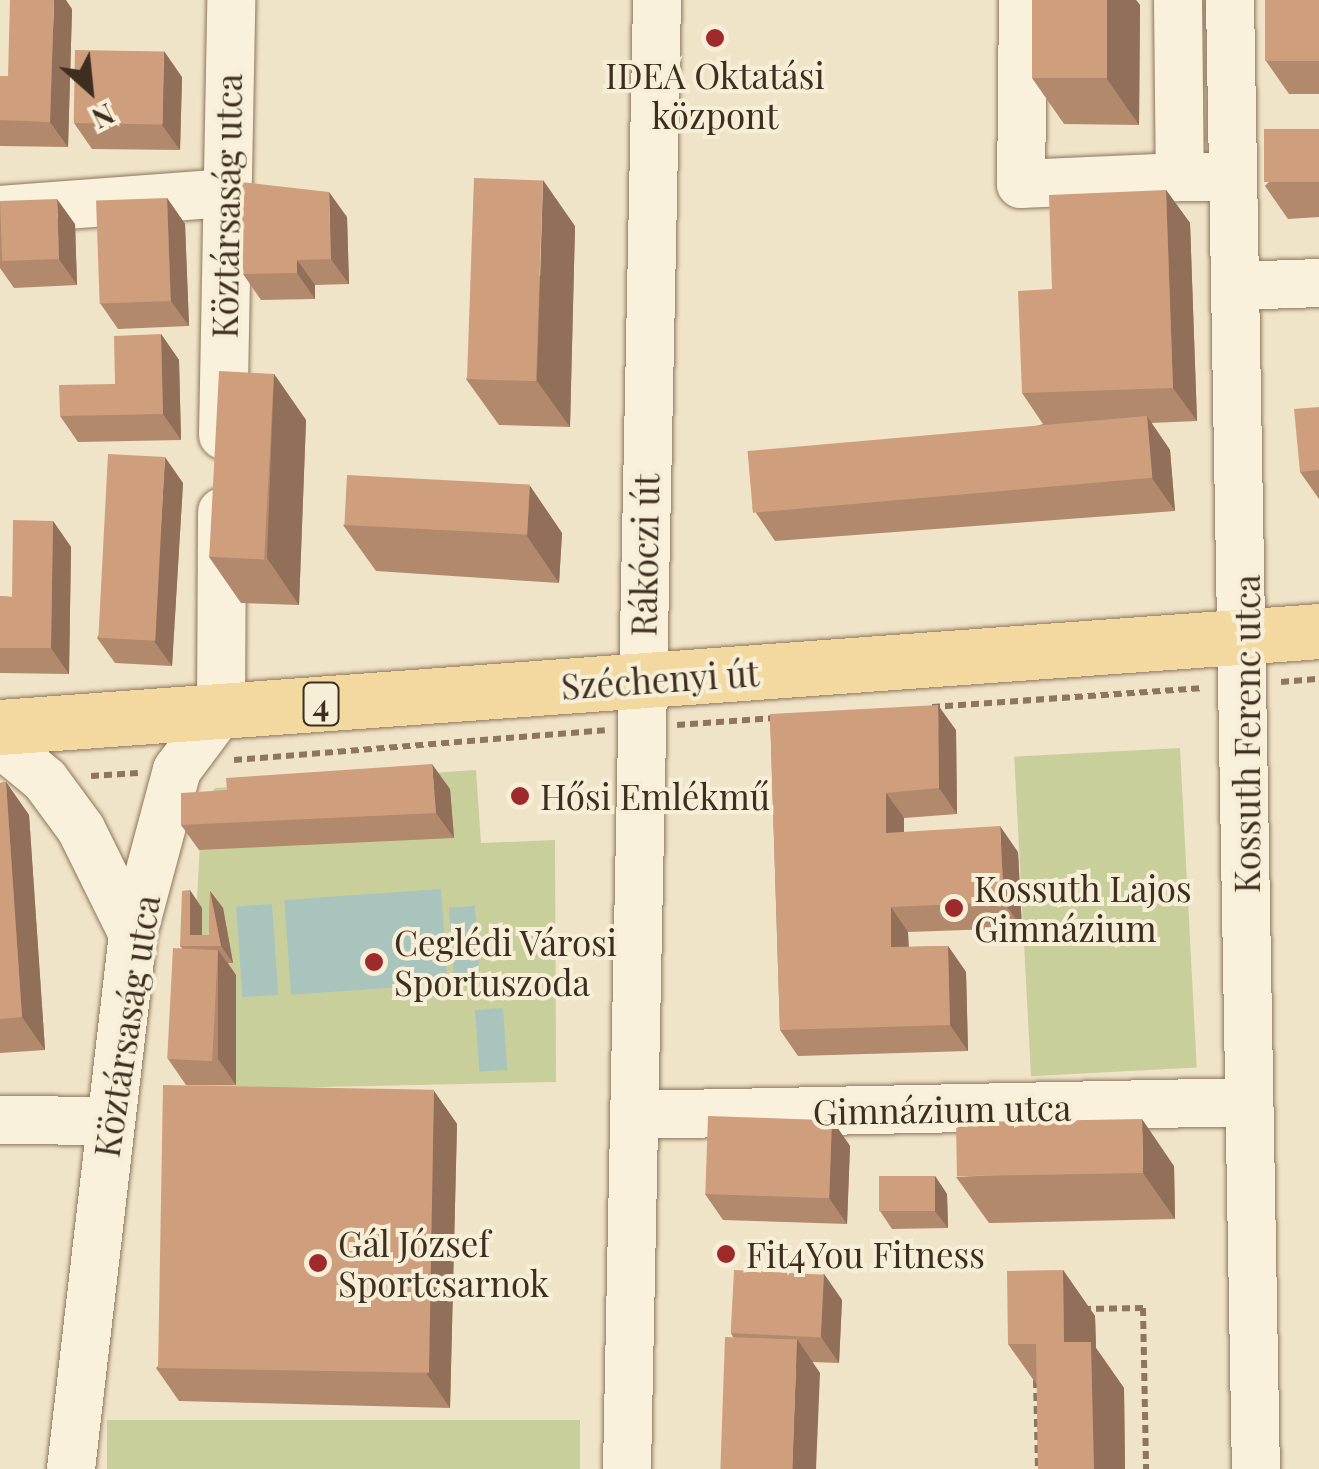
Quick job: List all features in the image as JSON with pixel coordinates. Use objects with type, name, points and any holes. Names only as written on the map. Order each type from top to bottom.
[{"type":"main road","name":"Széchenyi út","points":[[0,727],[1319,631]]},
{"type":"street","name":"Köztársaság utca","points":[[71,1469],[133,934],[177,770],[220,712],[224,193],[232,0]]},
{"type":"street","name":"Rákóczi út","points":[[627,1469],[656,0]]},
{"type":"street","points":[[1023,0],[1021,184],[1234,177]]},
{"type":"street","points":[[1178,0],[1180,178]]},
{"type":"street","name":"Kossuth Ferenc utca","points":[[1230,0],[1245,636],[1256,1469]]},
{"type":"street","points":[[0,210],[224,193]]},
{"type":"street","points":[[1237,286],[1319,284]]},
{"type":"street","points":[[0,743],[45,780],[81,828],[133,934]]},
{"type":"street","name":"Gimnázium utca","points":[[634,1115],[1249,1102]]},
{"type":"street","points":[[0,1120],[109,1121]]},
{"type":"path","points":[[1071,1310],[1143,1308],[1146,1469]]},
{"type":"path","points":[[1036,1370],[1038,1469]]},
{"type":"green space","points":[[1180,748],[1197,1068],[1031,1076],[1014,757]]},
{"type":"green space","name":"Ceglédi Városi Sportuszoda","points":[[476,770],[481,843],[555,840],[556,1082],[187,1090],[202,804],[215,788]]},
{"type":"green space","points":[[107,1420],[580,1420],[580,1469],[107,1469]]},
{"type":"water","points":[[441,889],[448,984],[291,995],[284,900]]},
{"type":"water","points":[[272,904],[278,995],[242,997],[236,907]]},
{"type":"water","points":[[475,906],[480,982],[454,984],[449,908]]},
{"type":"water","points":[[503,1008],[507,1070],[479,1072],[475,1010]]},
{"type":"building","points":[[10,0],[54,0],[50,122],[0,120],[0,76],[8,76]]},
{"type":"building","points":[[1032,0],[1107,0],[1107,78],[1032,78]]},
{"type":"building","points":[[1265,0],[1319,0],[1319,61],[1265,61]]},
{"type":"building","points":[[75,50],[164,52],[163,125],[74,123]]},
{"type":"building","points":[[1264,129],[1319,129],[1319,182],[1264,182]]},
{"type":"building","points":[[474,178],[543,180],[536,381],[467,379]]},
{"type":"building","points":[[241,182],[329,192],[331,259],[297,260],[297,273],[243,274]]},
{"type":"building","points":[[1166,190],[1173,388],[1022,393],[1018,291],[1052,289],[1049,195]]},
{"type":"building","points":[[167,198],[171,301],[100,303],[96,200]]},
{"type":"building","points":[[57,199],[59,259],[2,261],[0,201]]},
{"type":"building","points":[[161,334],[163,414],[60,416],[59,385],[115,384],[114,336]]},
{"type":"building","points":[[219,371],[274,374],[264,560],[209,557]]},
{"type":"building","points":[[1319,407],[1319,470],[1300,472],[1294,409]]},
{"type":"building","points":[[1147,416],[1152,478],[753,513],[748,451]]},
{"type":"building","points":[[108,454],[165,457],[155,641],[98,638]]},
{"type":"building","points":[[347,475],[530,485],[527,535],[344,525]]},
{"type":"building","points":[[13,520],[53,521],[51,648],[0,648],[0,596],[12,597]]},
{"type":"building","points":[[938,705],[939,788],[886,793],[886,833],[1000,826],[1004,902],[891,907],[891,947],[948,946],[950,1025],[780,1030],[770,714]]},
{"type":"building","points":[[432,764],[436,813],[181,825],[181,793],[227,790],[226,778]]},
{"type":"building","points":[[6,782],[22,1017],[0,1019],[0,783]]},
{"type":"building","points":[[190,890],[190,935],[209,935],[210,891],[221,946],[180,946],[182,891]]},
{"type":"building","points":[[173,948],[218,950],[212,1061],[167,1059]]},
{"type":"building","name":"Gál József Sportcsarnok","points":[[163,1085],[434,1090],[429,1373],[158,1368]]},
{"type":"building","points":[[708,1116],[832,1120],[829,1198],[705,1194]]},
{"type":"building","points":[[1142,1119],[1143,1173],[957,1176],[956,1122]]},
{"type":"building","points":[[879,1176],[935,1176],[935,1211],[879,1211]]},
{"type":"building","points":[[734,1270],[824,1275],[821,1338],[731,1333]]},
{"type":"building","points":[[1063,1270],[1064,1342],[1091,1342],[1094,1469],[1038,1469],[1036,1344],[1008,1344],[1007,1271]]},
{"type":"building","points":[[725,1337],[797,1340],[792,1469],[720,1469]]},
{"type":"place","name":"IDEA Oktatási központ","points":[[715,38]]},
{"type":"place","name":"Hősi Emlékmű","points":[[520,796]]},
{"type":"place","name":"Kossuth Lajos Gimnázium","points":[[954,908]]},
{"type":"place","name":"Ceglédi Városi Sportuszoda","points":[[374,962]]},
{"type":"place","name":"Fit4You Fitness","points":[[726,1254]]},
{"type":"place","name":"Gál József Sportcsarnok","points":[[318,1263]]}]
